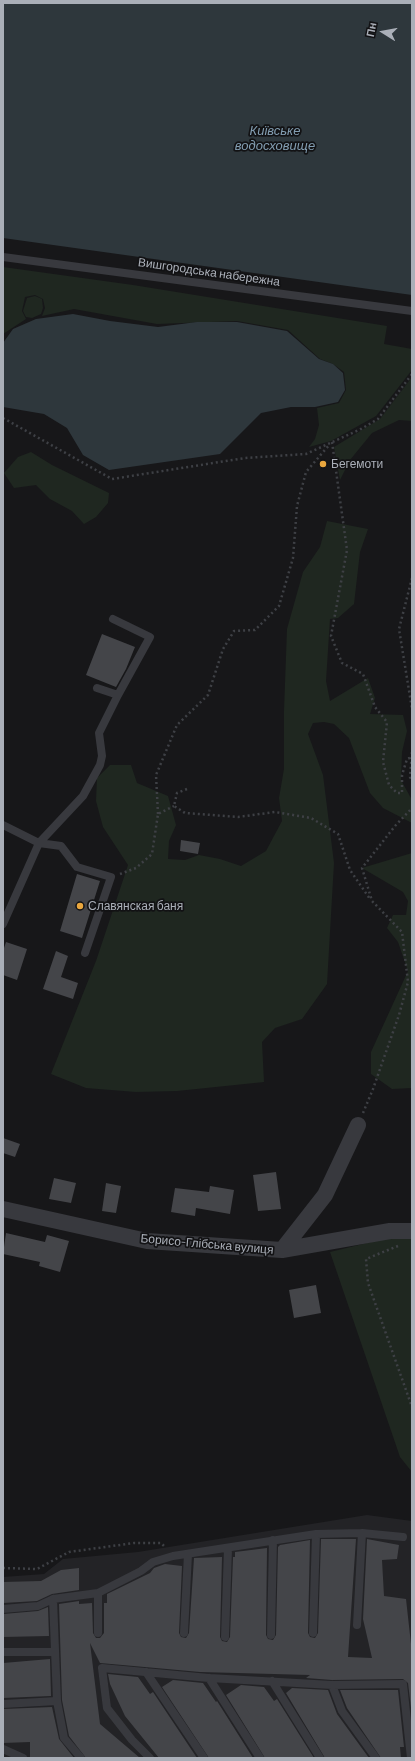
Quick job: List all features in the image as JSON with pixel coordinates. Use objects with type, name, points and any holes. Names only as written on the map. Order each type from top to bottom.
[{"type":"street","points":[[282,1250],[325,1195],[358,1125]]},
{"type":"street","name":"Борисо-Глібська вулиця","points":[[3,1209],[147,1241],[282,1250],[390,1231],[412,1231]]},
{"type":"lane","name":"Вишгородська набережна","points":[[3,257],[412,311]]},
{"type":"lane","points":[[3,924],[39,843],[83,796],[100,765],[102,756],[99,733],[150,637],[113,619]]},
{"type":"lane","points":[[97,688],[118,695]]},
{"type":"lane","points":[[3,825],[39,843],[61,846],[77,867],[110,877],[85,953]]},
{"type":"lane","points":[[357,1625],[362,1533]]},
{"type":"lane","points":[[3,1609],[38,1606],[53,1599],[98,1593],[141,1571],[153,1562],[188,1554],[228,1549],[273,1540],[316,1534],[362,1533],[403,1537]]},
{"type":"lane","points":[[313,1633],[316,1534]]},
{"type":"lane","points":[[271,1635],[273,1540]]},
{"type":"lane","points":[[225,1637],[228,1549]]},
{"type":"lane","points":[[184,1634],[188,1554]]},
{"type":"lane","points":[[98,1593],[98,1633]]},
{"type":"lane","points":[[53,1599],[57,1701],[64,1738],[81,1758]]},
{"type":"lane","points":[[3,1652],[54,1652]]},
{"type":"lane","points":[[150,1758],[132,1740],[107,1708],[102,1668],[209,1678],[332,1685],[404,1684],[411,1758]]},
{"type":"lane","points":[[146,1672],[204,1758]]},
{"type":"lane","points":[[209,1678],[260,1758]]},
{"type":"lane","points":[[272,1681],[320,1758]]},
{"type":"lane","points":[[332,1685],[342,1711],[376,1758]]},
{"type":"lane","points":[[3,1704],[57,1701]]},
{"type":"lane","points":[[3,1749],[23,1758]]},
{"type":"path","points":[[3,418],[112,479],[245,458],[306,454],[378,418],[412,374]]},
{"type":"path","points":[[332,442],[347,550],[331,636],[342,663],[363,674],[375,707],[387,722],[383,762],[389,785],[397,793],[402,793],[402,775],[407,759],[412,758]]},
{"type":"path","points":[[110,877],[136,868],[152,854],[158,814],[156,775],[177,725],[208,695],[222,649],[234,631],[255,630],[279,606],[293,558],[297,506],[306,472],[332,442]]},
{"type":"path","points":[[412,578],[399,629],[412,709]]},
{"type":"path","points":[[412,752],[410,777],[412,781]]},
{"type":"path","points":[[174,806],[177,793],[187,789]]},
{"type":"path","points":[[158,814],[174,806]]},
{"type":"path","points":[[174,806],[185,813],[198,815],[238,817],[275,812],[311,818],[338,834],[350,870],[372,901],[402,932],[408,982],[399,1015],[373,1089],[358,1125]]},
{"type":"path","points":[[372,901],[362,868],[395,826],[412,808]]},
{"type":"path","points":[[401,1245],[366,1259],[368,1283],[412,1407]]},
{"type":"path","points":[[3,1568],[37,1569],[69,1552],[134,1543],[161,1543]]},
{"type":"shaded area","points":[[3,267],[133,285],[387,326],[384,344],[412,349],[412,370],[376,416],[331,441],[309,447],[315,439],[319,425],[317,408],[339,403],[346,390],[344,372],[333,364],[320,359],[288,330],[237,321],[157,324],[74,309],[42,316],[45,308],[43,299],[35,295],[25,297],[22,311],[26,319],[3,334]]},
{"type":"shaded area","points":[[35,296],[42,299],[43,308],[41,314],[32,318],[26,317],[23,311],[27,298]]},
{"type":"shaded area","points":[[412,377],[412,421],[399,420],[372,433],[350,460],[340,480],[334,447],[380,419]]},
{"type":"shaded area","points":[[31,452],[52,465],[109,493],[108,503],[96,517],[84,524],[72,511],[50,499],[36,485],[14,488],[4,473],[18,457]]},
{"type":"shaded area","points":[[327,521],[368,529],[360,552],[354,604],[338,618],[330,619],[326,681],[330,701],[368,678],[375,698],[370,714],[403,715],[407,731],[402,752],[401,780],[412,800],[412,823],[383,808],[370,793],[349,738],[334,724],[324,722],[313,723],[308,734],[323,775],[334,863],[327,984],[302,1019],[275,1028],[262,1042],[264,1082],[177,1091],[136,1092],[86,1088],[51,1074],[96,961],[128,865],[103,827],[96,801],[97,778],[110,765],[131,765],[137,783],[168,796],[176,825],[169,841],[168,859],[185,860],[199,855],[220,859],[241,866],[266,851],[282,821],[279,798],[284,769],[284,711],[287,629],[303,572],[320,547]]},
{"type":"shaded area","points":[[412,853],[412,1088],[392,1089],[371,1074],[371,1052],[408,971],[398,942],[387,928],[393,915],[406,915],[408,901],[403,892],[362,868]]},
{"type":"shaded area","points":[[396,1236],[412,1239],[412,1472],[400,1457],[330,1252]]},
{"type":"shaded area","points":[[367,1515],[412,1521],[412,1758],[3,1758],[3,1577],[44,1574],[63,1559],[138,1552]]},
{"type":"water","name":"Київське водосховище","points":[[3,3],[412,3],[412,295],[3,238]]},
{"type":"water","points":[[73,314],[110,321],[158,327],[197,322],[237,322],[287,331],[319,359],[333,364],[343,373],[345,390],[338,402],[315,407],[291,407],[261,413],[220,454],[109,470],[83,455],[67,428],[44,414],[3,407],[3,343],[13,329],[36,319]]},
{"type":"building","points":[[102,634],[135,647],[126,669],[116,687],[86,675]]},
{"type":"building","points":[[181,840],[200,843],[198,854],[180,851]]},
{"type":"building","name":"Славянская баня","points":[[77,874],[100,881],[82,938],[60,931]]},
{"type":"building","points":[[6,942],[27,949],[17,980],[3,975],[3,951]]},
{"type":"building","points":[[56,951],[68,956],[61,977],[78,983],[73,999],[43,989]]},
{"type":"building","points":[[3,1138],[20,1144],[15,1157],[3,1153]]},
{"type":"building","points":[[276,1172],[281,1209],[258,1211],[253,1175]]},
{"type":"building","points":[[54,1178],[76,1183],[71,1203],[49,1199]]},
{"type":"building","points":[[106,1183],[121,1186],[116,1213],[102,1211]]},
{"type":"building","points":[[210,1186],[234,1190],[230,1214],[196,1208],[195,1216],[171,1212],[175,1188],[209,1192]]},
{"type":"building","points":[[6,1233],[45,1242],[47,1235],[69,1241],[60,1272],[39,1266],[40,1262],[3,1254]]},
{"type":"building","points":[[316,1285],[321,1313],[294,1318],[289,1290]]},
{"type":"building","points":[[321,1539],[356,1539],[348,1657],[372,1658],[363,1619],[367,1539],[399,1545],[397,1559],[382,1560],[384,1596],[406,1599],[412,1653],[412,1716],[408,1683],[403,1679],[332,1680],[306,1678],[310,1675],[200,1672],[100,1663],[90,1643],[100,1724],[140,1758],[86,1758],[69,1736],[62,1700],[59,1604],[79,1601],[79,1604],[92,1603],[93,1633],[96,1638],[100,1638],[104,1633],[104,1603],[107,1603],[107,1594],[150,1573],[154,1568],[165,1564],[182,1566],[179,1633],[181,1637],[186,1638],[189,1633],[194,1558],[222,1557],[220,1637],[222,1641],[227,1642],[230,1637],[233,1557],[235,1557],[235,1552],[267,1548],[266,1635],[268,1639],[273,1640],[276,1635],[278,1547],[280,1545],[310,1540],[308,1633],[310,1637],[315,1638],[318,1633]]},
{"type":"building","points":[[79,1568],[79,1590],[52,1594],[37,1601],[3,1603],[3,1582],[41,1581],[61,1570]]},
{"type":"building","points":[[48,1607],[49,1636],[3,1637],[3,1614],[38,1611]]},
{"type":"building","points":[[50,1659],[51,1696],[3,1698],[3,1663]]},
{"type":"building","points":[[108,1674],[138,1677],[150,1694],[153,1692],[197,1758],[159,1758],[125,1716],[110,1684]]},
{"type":"building","points":[[173,1680],[203,1683],[216,1702],[217,1701],[253,1758],[209,1758],[162,1687]]},
{"type":"building","points":[[241,1685],[264,1687],[274,1701],[277,1699],[314,1758],[265,1758],[226,1695]]},
{"type":"building","points":[[292,1688],[328,1690],[337,1714],[369,1758],[325,1758],[286,1693]]},
{"type":"building","points":[[340,1690],[398,1690],[404,1747],[400,1747],[401,1758],[381,1758],[347,1708]]},
{"type":"building","points":[[52,1707],[59,1739],[74,1758],[30,1758],[30,1742],[3,1743],[3,1709]]},
{"type":"place","name":"Бегемоти","points":[[323,464]]},
{"type":"place","name":"Славянская баня","points":[[80,906]]}]
